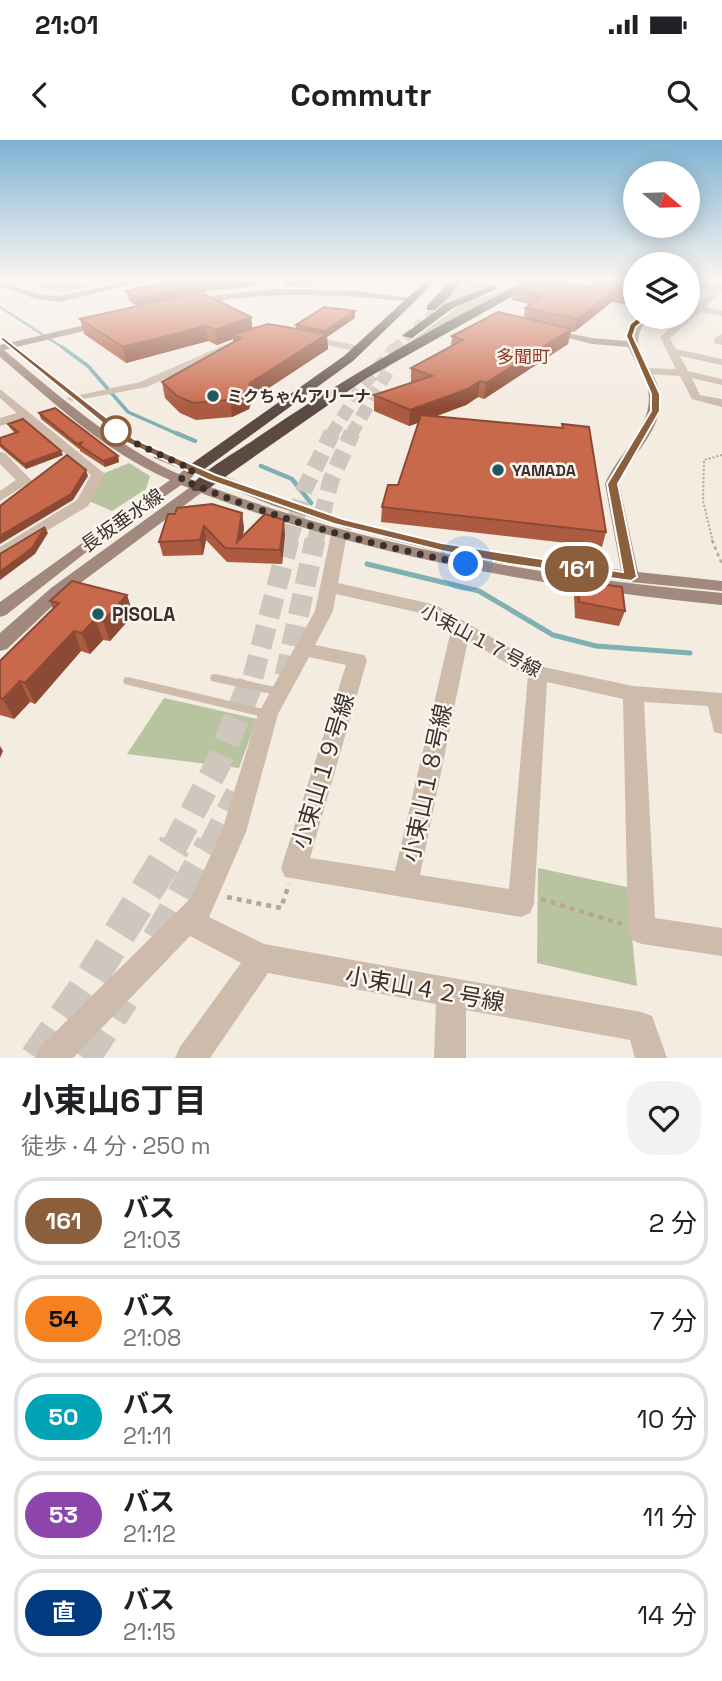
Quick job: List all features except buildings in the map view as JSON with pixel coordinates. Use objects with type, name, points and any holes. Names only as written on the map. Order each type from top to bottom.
[{"type":"highway","points":[[299,398],[388,323]]},
{"type":"highway","points":[[187,475],[409,323]]},
{"type":"highway","points":[[205,482],[331,395],[425,323]]},
{"type":"highway","points":[[331,395],[455,323]]},
{"type":"street","points":[[2,346],[105,323]]},
{"type":"street","points":[[535,329],[592,341],[632,344]]},
{"type":"street","points":[[631,329],[629,336],[655,394],[655,411],[612,484],[633,584]]},
{"type":"street","points":[[674,329],[665,337],[696,397],[722,404]]},
{"type":"street","points":[[289,335],[360,349]]},
{"type":"street","points":[[72,398],[143,385],[245,338],[257,336]]},
{"type":"street","points":[[722,337],[717,341],[722,342]]},
{"type":"street","points":[[2,346],[131,441],[187,475]]},
{"type":"street","points":[[2,346],[64,406],[130,454],[205,482],[287,520],[504,572],[633,584],[722,586]]},
{"type":"street","points":[[672,351],[722,362]]},
{"type":"street","points":[[645,371],[684,373],[722,382]]},
{"type":"street","points":[[0,392],[24,415],[98,474],[83,503],[0,554]]},
{"type":"street","points":[[0,422],[24,415]]},
{"type":"street","points":[[0,456],[25,481],[0,497]]},
{"type":"street","name":"長坂垂水線","points":[[0,611],[50,571],[187,475]]},
{"type":"street","points":[[205,482],[339,522],[430,544],[722,599]]},
{"type":"street","name":"長坂垂水線","points":[[0,644],[57,592],[205,482]]},
{"type":"street","points":[[51,1058],[200,907],[234,832],[268,714],[324,611],[339,534]]},
{"type":"street","name":"小束山１７号線","points":[[330,587],[430,609],[538,673],[633,694],[717,699],[722,726]]},
{"type":"street","name":"小束山１８号線","points":[[461,626],[405,885],[521,904],[522,894]]},
{"type":"street","name":"小束山１９号線","points":[[302,649],[357,660],[293,868],[405,885]]},
{"type":"street","points":[[522,894],[538,673]]},
{"type":"street","points":[[633,694],[642,930],[722,942]]},
{"type":"street","name":"小束山４２号線","points":[[186,920],[262,958],[642,1027],[650,1058]]},
{"type":"street","points":[[193,1057],[262,958]]},
{"type":"street","points":[[450,1058],[451,994]]},
{"type":"lane","points":[[215,678],[280,692]]},
{"type":"lane","points":[[128,681],[268,714]]},
{"type":"path","points":[[722,455],[704,460],[701,496],[711,540],[722,564]]},
{"type":"path","points":[[206,893],[281,908],[293,868]]},
{"type":"path","points":[[522,894],[642,930]]},
{"type":"green space","points":[[436,323],[447,323],[411,341]]},
{"type":"green space","points":[[129,463],[150,476],[146,489],[112,511],[89,501],[102,474]]},
{"type":"green space","points":[[164,698],[257,719],[239,768],[127,754]]},
{"type":"green space","points":[[538,868],[627,887],[637,986],[537,963]]},
{"type":"waterway","points":[[25,323],[63,348]]},
{"type":"waterway","points":[[63,348],[88,366],[128,412],[180,435]]},
{"type":"waterway","points":[[176,433],[195,441]]},
{"type":"waterway","points":[[261,466],[292,479],[311,503]]},
{"type":"waterway","points":[[367,564],[479,591],[553,635],[596,646],[690,653]]},
{"type":"tunnel","points":[[395,348],[422,323]]},
{"type":"tunnel","points":[[331,435],[361,388],[395,348]]},
{"type":"tunnel","points":[[351,434],[388,371]]},
{"type":"tunnel","points":[[315,542],[331,480],[351,434]]},
{"type":"tunnel","points":[[289,542],[304,490],[331,435]]},
{"type":"tunnel","points":[[253,677],[289,540]]},
{"type":"tunnel","points":[[285,676],[315,540]]},
{"type":"tunnel","points":[[174,847],[217,766],[254,675]]},
{"type":"tunnel","points":[[211,847],[238,794]]},
{"type":"tunnel","points":[[36,1058],[85,988],[175,845]]},
{"type":"tunnel","points":[[158,940],[212,845]]},
{"type":"tunnel","points":[[84,1058],[123,998]]},
{"type":"bus line","name":"161","points":[[0,339],[72,398],[131,441],[212,478],[279,503],[370,530],[509,560],[631,577],[612,484],[614,477],[645,433],[655,411],[655,394],[629,336],[631,329]]},
{"type":"place","name":"ミクちゃんアリーナ","points":[[213,396]]},
{"type":"place","name":"YAMADA","points":[[498,470]]},
{"type":"place","name":"PISOLA","points":[[98,614]]},
{"type":"district","name":"多聞町","points":[[523,357]]},
{"type":"route","points":[[116,431],[111,427],[131,441],[193,470],[181,479],[199,487],[287,520],[416,554],[466,564]]}]
